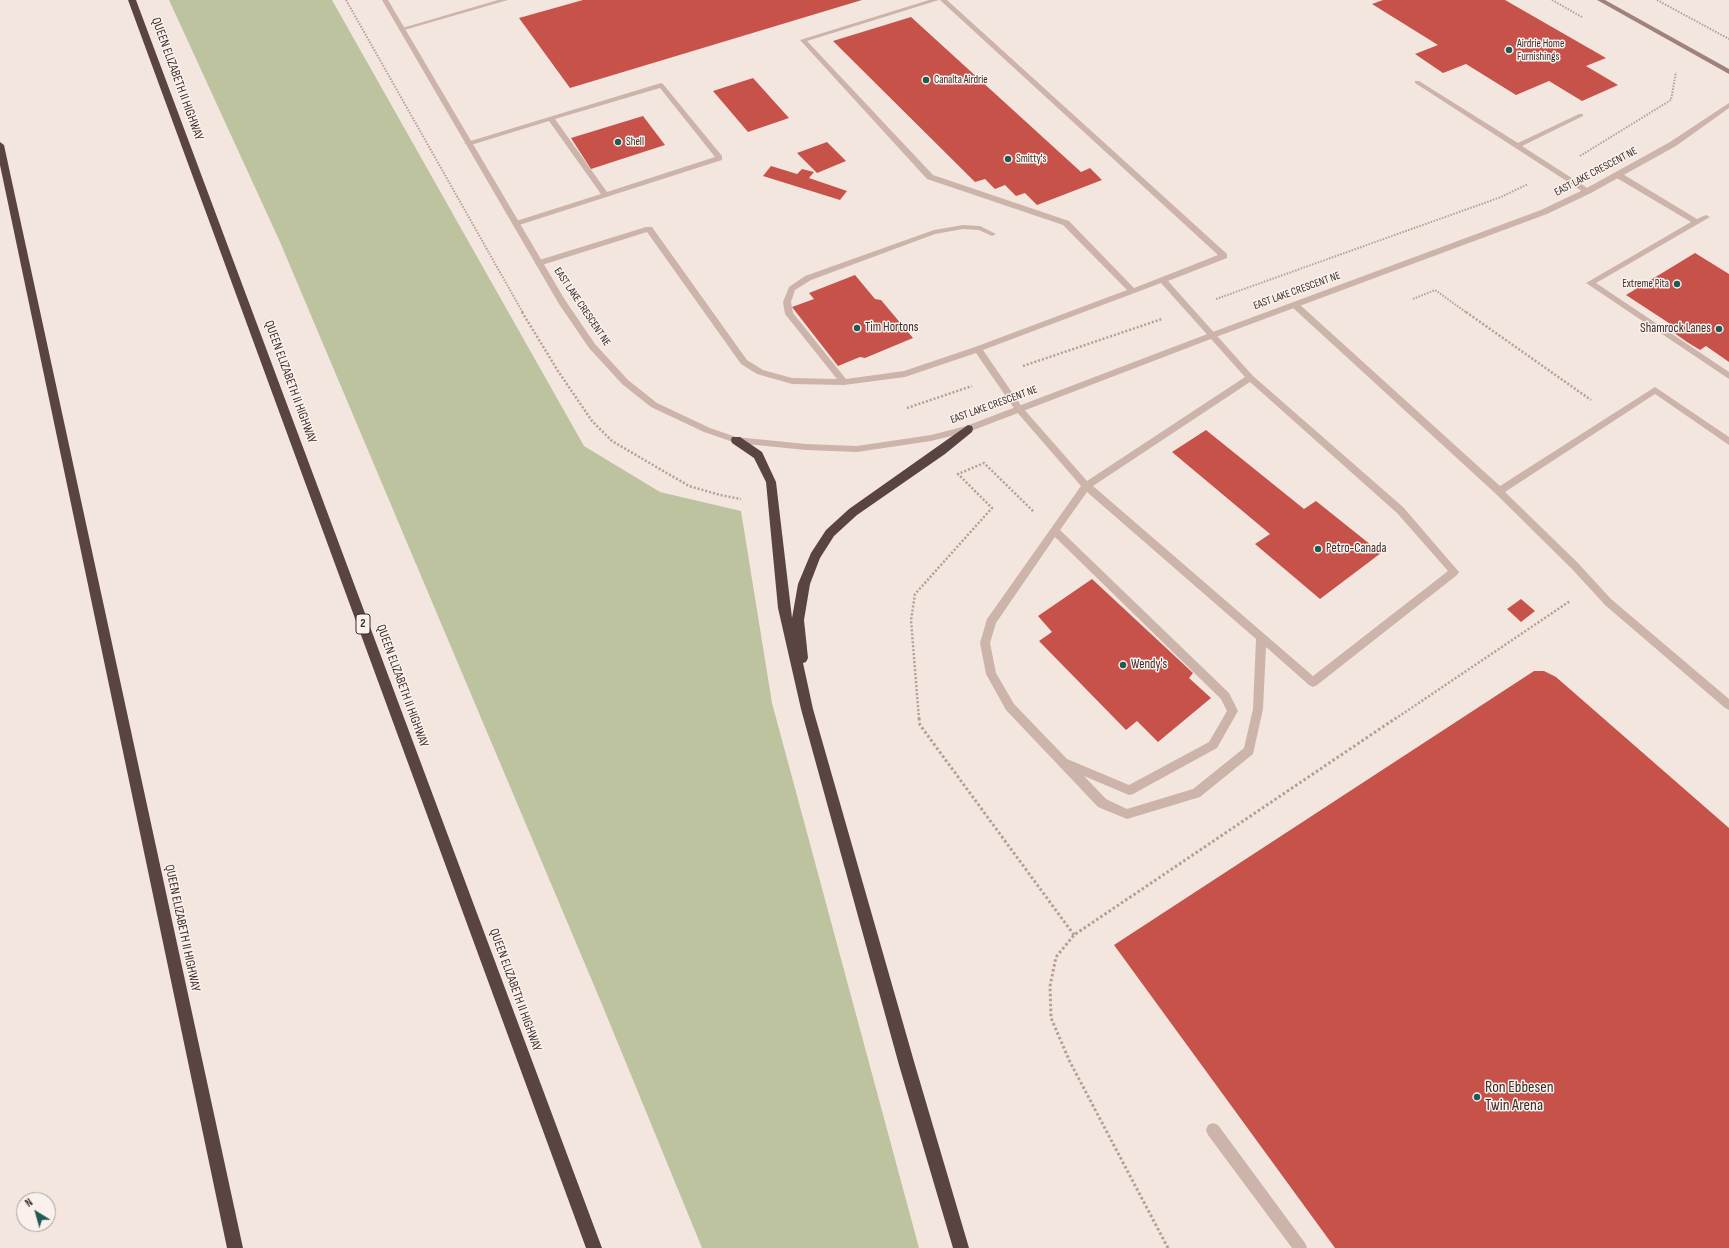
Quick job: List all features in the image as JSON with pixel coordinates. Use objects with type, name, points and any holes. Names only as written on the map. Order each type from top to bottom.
[{"type":"highway","name":"QUEEN ELIZABETH II HIGHWAY","points":[[132,0],[594,1248]]},
{"type":"highway","name":"QUEEN ELIZABETH II HIGHWAY","points":[[0,145],[235,1248]]},
{"type":"highway","points":[[807,709],[798,620],[804,584],[815,556],[834,529],[853,512],[941,451],[968,429]]},
{"type":"highway","points":[[736,440],[758,455],[771,482],[784,608],[807,709],[907,1065],[962,1248]]},
{"type":"main road","points":[[1600,0],[1729,72]]},
{"type":"street","name":"EAST LAKE CRESCENT NE","points":[[385,0],[562,302],[592,346],[625,382],[654,405],[682,420],[736,440],[806,447],[857,449],[931,438],[968,429],[1213,334],[1544,212],[1588,191],[1673,144],[1729,105]]},
{"type":"street","points":[[402,29],[505,0]]},
{"type":"street","points":[[936,0],[803,40],[930,177],[1066,222],[1133,291]]},
{"type":"street","points":[[539,263],[649,228],[744,362],[760,372],[792,381],[844,382],[905,374],[978,349],[1224,256],[943,0]]},
{"type":"street","points":[[1417,82],[1588,191]]},
{"type":"street","points":[[468,143],[662,85],[719,158],[516,224]]},
{"type":"street","points":[[1517,146],[1581,116]]},
{"type":"street","points":[[551,118],[605,195]]},
{"type":"street","points":[[1618,175],[1697,222]]},
{"type":"street","points":[[1706,217],[1590,283],[1729,376]]},
{"type":"street","points":[[844,382],[789,314],[787,302],[792,289],[808,278],[934,232],[963,227],[980,228],[992,234]]},
{"type":"street","points":[[978,349],[1019,409],[1086,486],[1313,682],[1454,572],[1400,510],[1250,378],[1213,334],[1163,280]]},
{"type":"street","points":[[1295,305],[1499,491],[1575,566],[1608,602],[1729,705]]},
{"type":"street","points":[[1250,378],[1086,486],[991,622],[985,643],[990,674],[1010,707],[1102,803],[1127,814],[1196,793],[1249,751],[1258,709],[1261,637]]},
{"type":"street","points":[[1499,491],[1655,390],[1729,442]]},
{"type":"street","points":[[1054,531],[1225,696],[1233,711],[1214,745],[1129,790],[1063,763]]},
{"type":"street","points":[[1213,1130],[1300,1248]]},
{"type":"path","points":[[1657,0],[1729,39]]},
{"type":"path","points":[[908,408],[1190,309],[1501,196],[1575,159],[1670,100],[1676,72]]},
{"type":"path","points":[[1413,299],[1435,290],[1614,416]]},
{"type":"path","points":[[1054,531],[984,463],[958,474],[992,508],[915,594],[911,620],[920,725],[1074,935]]},
{"type":"path","points":[[1168,1248],[1070,1062],[1051,1018],[1050,986],[1056,957],[1074,935],[1593,586]]},
{"type":"green space","points":[[169,0],[332,0],[584,446],[660,492],[741,511],[772,703],[919,1248],[702,1248],[601,1002],[280,242]]},
{"type":"building","points":[[583,0],[862,0],[570,88],[519,18]]},
{"type":"building","name":"Airdrie Home Furnishings","points":[[1383,0],[1505,0],[1606,58],[1586,66],[1618,85],[1582,101],[1549,81],[1516,95],[1466,64],[1443,73],[1415,54],[1438,45],[1372,4]]},
{"type":"building","name":"Canalta Airdrie","points":[[911,17],[1081,172],[1090,168],[1102,180],[1037,205],[1025,193],[1016,196],[1005,185],[995,189],[985,179],[975,182],[833,41]]},
{"type":"building","points":[[753,78],[789,118],[748,132],[713,91]]},
{"type":"building","name":"Shell","points":[[643,116],[665,145],[591,169],[571,138]]},
{"type":"building","points":[[827,142],[846,161],[817,173],[797,153]]},
{"type":"building","points":[[771,166],[797,174],[802,169],[814,172],[809,178],[847,191],[840,200],[763,176]]},
{"type":"building","points":[[1695,253],[1729,274],[1729,362],[1706,346],[1700,350],[1687,342],[1670,330],[1675,327],[1626,295]]},
{"type":"building","name":"Tim Hortons","points":[[855,275],[875,299],[881,300],[913,338],[865,358],[860,357],[838,366],[792,307],[814,299],[809,293]]},
{"type":"building","points":[[1206,430],[1304,509],[1316,501],[1381,553],[1320,599],[1255,544],[1270,534],[1172,452]]},
{"type":"building","name":"Wendy's","points":[[1092,579],[1193,673],[1189,678],[1211,698],[1158,742],[1137,721],[1126,730],[1039,641],[1052,632],[1038,616]]},
{"type":"building","points":[[1521,599],[1535,611],[1521,622],[1507,609]]},
{"type":"building","name":"Ron Ebbesen Twin Arena","points":[[1534,671],[1544,671],[1556,677],[1729,828],[1729,1248],[1335,1248],[1114,945]]},
{"type":"place","name":"Airdrie Home Furnishings","points":[[1509,50]]},
{"type":"place","name":"Canalta Airdrie","points":[[926,80]]},
{"type":"place","name":"Shell","points":[[618,142]]},
{"type":"place","name":"Smitty's","points":[[1008,159]]},
{"type":"place","name":"Extreme Pita","points":[[1677,284]]},
{"type":"place","name":"Tim Hortons","points":[[857,328]]},
{"type":"place","name":"Shamrock Lanes","points":[[1719,329]]},
{"type":"place","name":"Petro-Canada","points":[[1318,549]]},
{"type":"place","name":"Wendy's","points":[[1123,665]]},
{"type":"place","name":"Ron Ebbesen Twin Arena","points":[[1477,1097]]}]
